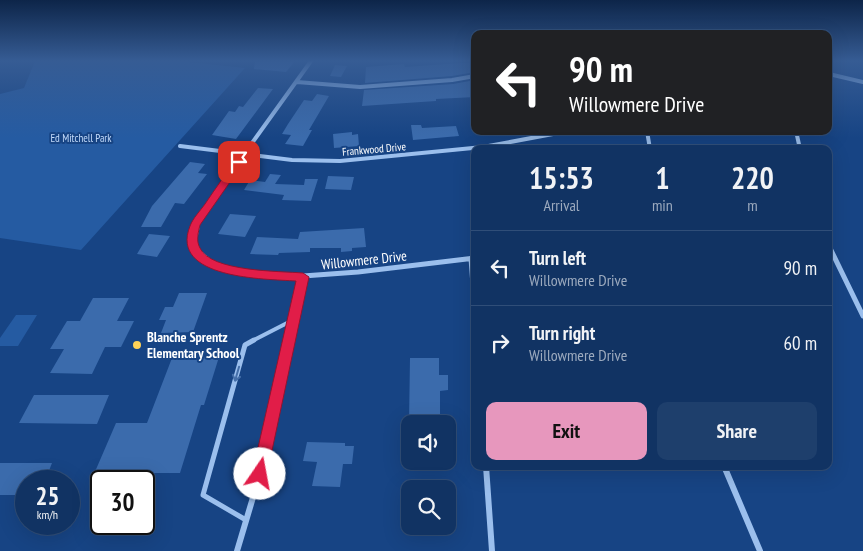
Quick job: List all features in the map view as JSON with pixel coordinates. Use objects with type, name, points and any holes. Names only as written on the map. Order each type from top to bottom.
[{"type":"street","points":[[245,154],[293,87]]},
{"type":"street","points":[[346,87],[375,87]]},
{"type":"street","name":"Frankwood Drive","points":[[497,145],[548,135]]},
{"type":"street","name":"Frankwood Drive","points":[[180,146],[302,160],[360,160],[471,148]]},
{"type":"street","name":"Willowmere Drive","points":[[245,154],[195,225],[192,237],[194,250],[203,260],[217,267],[255,274],[303,277],[329,276],[471,258]]},
{"type":"street","points":[[832,252],[863,316]]},
{"type":"street","points":[[237,551],[260,474],[303,277]]},
{"type":"street","points":[[486,470],[492,551]]},
{"type":"street","points":[[726,470],[760,551]]},
{"type":"lane","points":[[246,520],[203,495],[245,345],[293,320]]},
{"type":"green space","name":"Ed Mitchell Park","points":[[228,87],[81,250],[0,238],[0,94],[24,88]]},
{"type":"green space","points":[[16,315],[37,315],[18,346],[0,346],[0,338]]},
{"type":"building","points":[[413,87],[471,87],[471,97],[362,106],[364,90]]},
{"type":"building","points":[[258,88],[273,89],[236,139],[212,135],[229,111],[235,112],[239,106],[243,107]]},
{"type":"building","points":[[317,94],[329,96],[309,130],[312,130],[303,146],[285,144],[291,135],[282,134],[288,124],[304,100],[312,101]]},
{"type":"building","points":[[411,125],[421,125],[422,128],[456,126],[459,136],[413,140]]},
{"type":"building","points":[[352,132],[352,135],[358,134],[359,146],[334,148],[333,134]]},
{"type":"building","points":[[190,162],[205,164],[198,173],[207,174],[184,204],[175,203],[161,227],[141,227],[152,206]]},
{"type":"building","points":[[270,174],[281,175],[275,184],[304,185],[305,179],[318,179],[311,201],[282,200],[284,195],[244,190],[250,180],[265,182]]},
{"type":"building","points":[[328,176],[354,177],[351,190],[325,189]]},
{"type":"building","points":[[230,214],[256,216],[245,237],[218,234]]},
{"type":"building","points":[[364,228],[366,247],[352,248],[352,251],[341,252],[341,248],[310,248],[310,252],[279,253],[278,255],[250,254],[257,237],[298,239],[300,232]]},
{"type":"building","points":[[149,234],[170,236],[157,257],[137,254]]},
{"type":"building","points":[[179,293],[207,293],[193,332],[161,333],[166,320],[159,320],[165,307],[173,307]]},
{"type":"building","points":[[93,298],[129,298],[117,321],[134,321],[121,347],[105,347],[92,374],[50,373],[64,349],[50,349],[67,321],[80,321]]},
{"type":"building","points":[[219,357],[204,405],[201,405],[180,473],[155,473],[155,470],[96,470],[116,423],[147,423],[172,358]]},
{"type":"building","points":[[410,358],[439,358],[439,375],[448,375],[448,390],[440,391],[440,415],[409,415]]},
{"type":"building","points":[[34,395],[109,395],[97,424],[19,423]]},
{"type":"building","points":[[307,442],[345,443],[345,446],[354,446],[352,464],[343,464],[340,487],[312,486],[317,462],[303,461]]},
{"type":"building","points":[[0,463],[52,463],[49,470],[15,470],[15,495],[0,495]]},
{"type":"place","name":"Blanche Sprentz Elementary School","points":[[137,345]]},
{"type":"route","points":[[239,162],[195,225],[192,237],[194,250],[203,260],[217,267],[255,274],[303,277],[260,474]]}]
